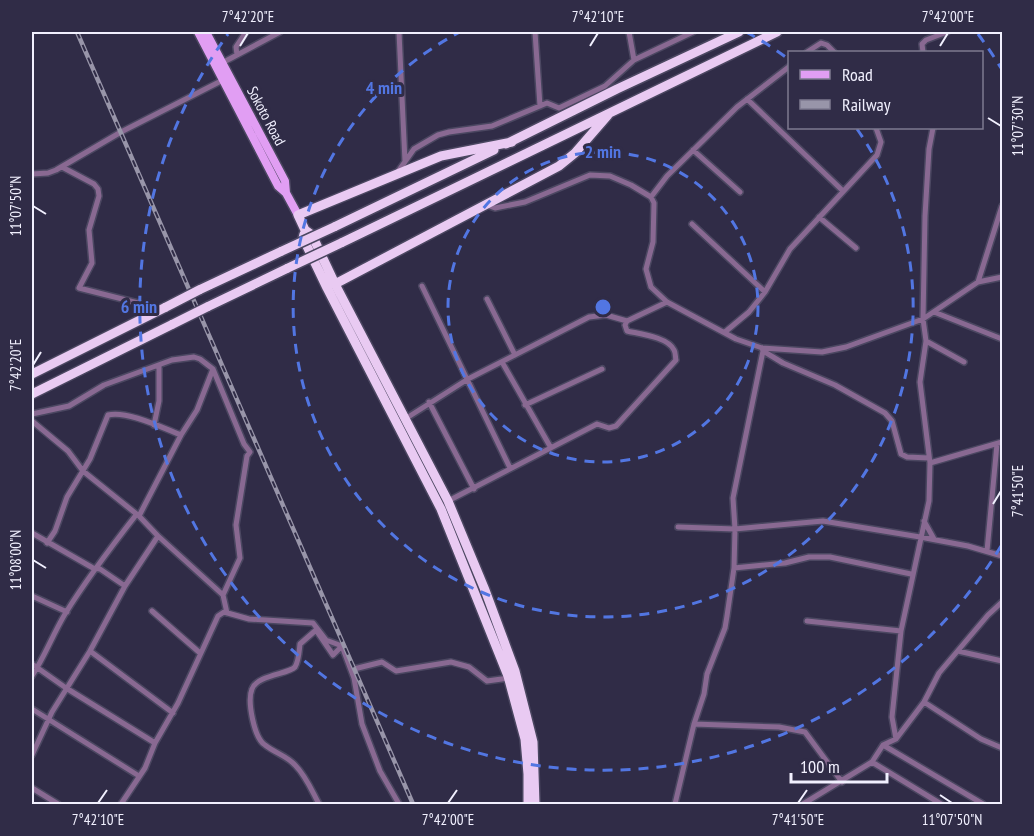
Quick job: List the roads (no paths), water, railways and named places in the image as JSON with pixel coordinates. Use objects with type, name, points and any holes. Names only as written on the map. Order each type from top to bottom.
[{"type":"highway","points":[[32,374],[199,290],[739,32]]},
{"type":"highway","points":[[32,394],[617,107],[777,32]]},
{"type":"highway","points":[[335,284],[567,160],[584,144],[606,116],[617,107]]},
{"type":"highway","points":[[512,142],[447,154],[298,215],[305,230],[312,235],[335,284],[448,501],[515,671],[533,742],[535,804]]},
{"type":"highway","points":[[436,178],[443,192]]},
{"type":"highway","points":[[305,230],[303,238],[327,288],[441,509],[509,678],[525,739],[528,804]]},
{"type":"main road","points":[[198,32],[226,79]]},
{"type":"main road","name":"Sokoto Road","points":[[206,32],[222,63],[226,79],[285,181],[286,193],[298,215]]},
{"type":"street","points":[[237,55],[236,47],[246,32]]},
{"type":"street","points":[[222,63],[280,32]]},
{"type":"street","points":[[399,32],[405,162]]},
{"type":"street","points":[[535,32],[540,106]]},
{"type":"street","points":[[629,32],[634,60]]},
{"type":"street","points":[[397,174],[414,149],[438,135],[492,126],[547,103],[559,108],[605,86],[634,60],[693,32]]},
{"type":"street","points":[[923,51],[922,44],[926,40],[947,32]]},
{"type":"street","points":[[809,51],[821,43],[833,51]]},
{"type":"street","points":[[651,197],[667,176],[693,150],[747,99],[788,67]]},
{"type":"street","points":[[782,72],[788,77]]},
{"type":"street","points":[[32,174],[48,173],[62,167],[121,132],[226,79]]},
{"type":"street","points":[[747,99],[843,191]]},
{"type":"street","points":[[725,332],[749,312],[765,291],[790,249],[877,155],[881,147],[876,129]]},
{"type":"street","points":[[896,740],[892,717],[901,631],[911,574],[929,501],[929,461],[920,382],[926,341],[923,319],[925,216],[929,149],[933,129]]},
{"type":"street","points":[[693,150],[740,192]]},
{"type":"street","points":[[62,167],[94,184],[99,196],[89,230],[92,263],[79,288],[138,303],[154,313]]},
{"type":"street","points":[[485,204],[495,208],[525,202],[576,180],[596,175],[615,178],[651,197],[655,209],[653,242],[646,269],[651,287],[666,302],[762,349],[783,363],[835,385],[885,413],[892,421],[901,454],[907,457],[929,461],[1000,443],[987,551]]},
{"type":"street","points":[[978,282],[1002,206]]},
{"type":"street","points":[[819,217],[856,248]]},
{"type":"street","points":[[692,224],[765,291]]},
{"type":"street","points":[[762,349],[822,352],[846,347],[923,319],[978,282],[1002,277]]},
{"type":"street","points":[[422,286],[510,468]]},
{"type":"street","points":[[487,299],[515,355]]},
{"type":"street","points":[[405,418],[468,379],[589,317],[606,315],[627,321],[666,302]]},
{"type":"street","points":[[934,312],[1002,339]]},
{"type":"street","points":[[448,501],[597,424],[609,428],[616,426],[676,360],[674,349],[667,343],[654,337],[627,331],[625,326],[627,321]]},
{"type":"street","points":[[926,341],[964,362]]},
{"type":"street","points":[[675,804],[712,656],[725,628],[734,568],[733,498],[762,349]]},
{"type":"street","points":[[32,414],[69,406],[104,385],[172,360],[194,357],[213,369],[244,444],[250,452],[247,456],[236,525],[241,555],[223,595]]},
{"type":"street","points":[[502,362],[551,448]]},
{"type":"street","points":[[154,425],[159,400],[159,365]]},
{"type":"street","points":[[32,676],[67,612],[96,568],[138,516],[181,435],[197,410],[213,369]]},
{"type":"street","points":[[525,405],[602,369]]},
{"type":"street","points":[[429,402],[474,489]]},
{"type":"street","points":[[47,543],[55,531],[67,497],[83,471],[108,415],[120,415],[181,435]]},
{"type":"street","points":[[32,421],[68,451],[83,471],[138,516],[223,595],[227,613]]},
{"type":"street","points":[[678,527],[735,529],[823,521],[933,539],[1002,556]]},
{"type":"street","points":[[924,522],[933,539]]},
{"type":"street","points":[[32,533],[125,586]]},
{"type":"street","points":[[32,755],[66,688],[90,651],[125,586],[158,536]]},
{"type":"street","points":[[734,568],[809,557],[830,557],[911,574]]},
{"type":"street","points":[[32,596],[67,612]]},
{"type":"street","points":[[803,804],[873,762],[883,745],[896,740],[924,702],[939,673],[988,615],[1002,602]]},
{"type":"street","points":[[152,611],[200,653]]},
{"type":"street","points":[[121,804],[145,768],[218,615],[227,613],[249,619],[313,623],[326,640],[342,646],[350,666],[362,724],[380,771],[399,804]]},
{"type":"street","points":[[807,621],[901,631]]},
{"type":"street","points":[[319,804],[294,763],[262,743],[251,713],[251,694],[252,688],[259,681],[280,672],[290,671],[295,667],[299,658],[300,644],[316,630],[333,655],[342,646]]},
{"type":"street","points":[[90,651],[173,713]]},
{"type":"street","points":[[958,651],[1002,661]]},
{"type":"street","points":[[350,666],[354,669],[382,662],[396,671],[451,662],[470,667],[487,681],[509,678]]},
{"type":"street","points":[[32,664],[66,688],[155,743]]},
{"type":"street","points":[[924,702],[981,739],[1002,748]]},
{"type":"street","points":[[32,709],[139,776]]},
{"type":"street","points":[[694,724],[778,727],[805,732],[842,782]]},
{"type":"street","points":[[883,745],[983,804]]},
{"type":"street","points":[[873,762],[941,804]]},
{"type":"street","points":[[32,788],[58,804]]},
{"type":"railway","points":[[77,32],[413,804]]}]
